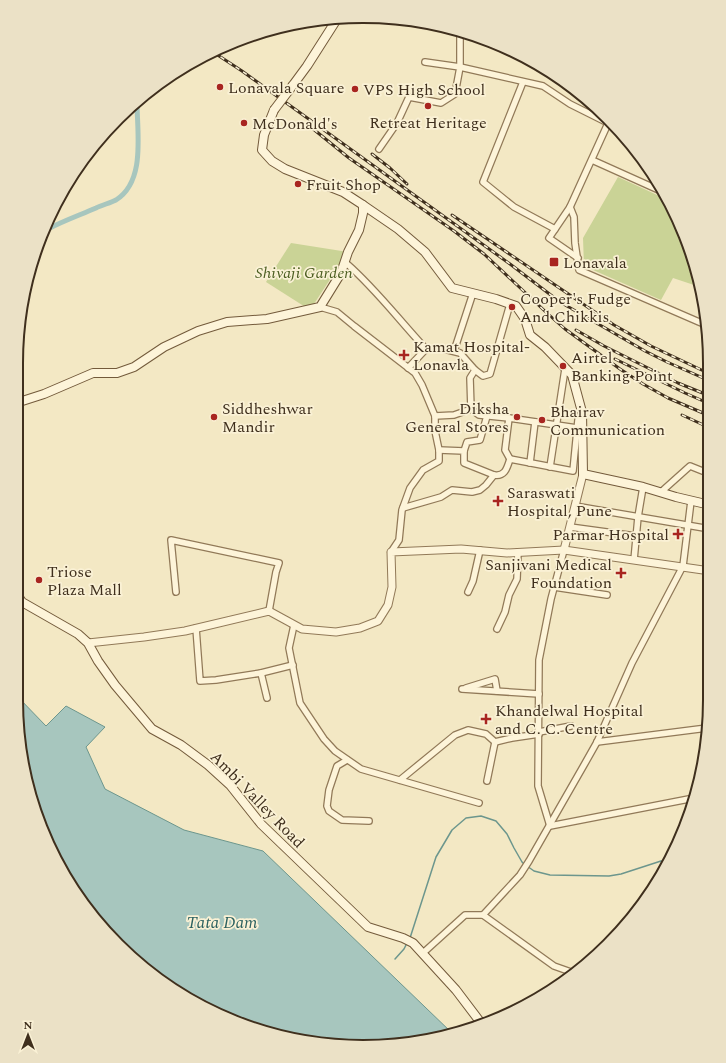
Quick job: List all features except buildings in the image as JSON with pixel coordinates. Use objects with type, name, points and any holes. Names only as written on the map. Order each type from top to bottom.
[{"type":"main road","points":[[333,25],[307,66],[274,110],[264,135],[262,150],[272,162],[285,169],[343,192],[398,229],[426,252],[452,288],[496,299],[516,306],[525,319],[530,335],[545,347],[572,375],[582,412],[583,474],[643,486],[703,504]]},
{"type":"main road","points":[[23,401],[44,394],[93,373],[117,373],[134,367],[164,347],[212,326],[227,322],[267,319],[320,307],[341,272],[346,262],[348,252],[360,230],[363,205]]},
{"type":"main road","name":"Ambi Valley Road","points":[[23,603],[78,634],[88,643],[98,661],[115,685],[152,728],[181,745],[214,770],[230,785],[261,824],[368,927],[404,938],[413,943],[456,990],[478,1020]]},
{"type":"street","points":[[379,149],[397,123],[409,97],[442,104],[455,94],[460,67],[460,38]]},
{"type":"street","points":[[425,62],[460,67],[543,86],[570,104],[595,115]]},
{"type":"street","points":[[523,82],[482,182],[514,207],[555,229]]},
{"type":"street","points":[[578,258],[549,238],[570,207],[607,127]]},
{"type":"street","points":[[592,160],[654,188]]},
{"type":"street","points":[[570,207],[574,217],[575,243],[579,270],[700,323]]},
{"type":"street","points":[[346,262],[364,279],[388,308],[426,349]]},
{"type":"street","points":[[454,351],[473,293]]},
{"type":"street","points":[[408,368],[426,349],[444,349],[460,354],[483,376],[490,374],[510,304]]},
{"type":"street","points":[[88,643],[144,638],[196,628],[269,610],[302,630],[336,632],[360,628],[378,621],[388,606],[392,587],[391,552],[399,540],[403,508],[410,488],[423,470],[439,462],[435,431],[435,416],[422,385],[415,373],[337,312],[320,307]]},
{"type":"street","points":[[550,466],[565,369]]},
{"type":"street","points":[[471,409],[470,378],[475,370]]},
{"type":"street","points":[[435,416],[454,415],[471,409]]},
{"type":"street","points":[[471,409],[479,415],[577,428]]},
{"type":"street","points":[[573,471],[578,420],[582,412]]},
{"type":"street","points":[[487,416],[480,440],[467,442],[464,451],[464,463],[494,475],[502,475],[505,472],[510,459]]},
{"type":"street","points":[[509,418],[505,450],[510,459],[583,474],[554,587],[539,660],[538,786],[550,826]]},
{"type":"street","points":[[530,463],[535,422]]},
{"type":"street","points":[[438,450],[464,451]]},
{"type":"street","points":[[660,492],[690,466],[703,471]]},
{"type":"street","points":[[403,508],[440,497],[452,490],[472,492],[480,490],[494,475]]},
{"type":"street","points":[[634,560],[638,517],[643,486]]},
{"type":"street","points":[[483,915],[520,875],[550,826],[597,742],[632,663],[683,566],[691,501]]},
{"type":"street","points":[[575,506],[703,528]]},
{"type":"street","points":[[570,527],[636,536]]},
{"type":"street","points":[[176,592],[171,540],[279,563],[269,610]]},
{"type":"street","points":[[391,552],[461,549],[518,552],[564,550],[703,570]]},
{"type":"street","points":[[468,592],[473,581],[480,550]]},
{"type":"street","points":[[497,629],[505,612],[509,595],[516,579],[518,552]]},
{"type":"street","points":[[554,587],[607,595]]},
{"type":"street","points":[[294,625],[289,648],[300,703],[324,739],[335,751],[361,769],[479,803]]},
{"type":"street","points":[[196,628],[200,681],[261,673],[293,665]]},
{"type":"street","points":[[261,673],[267,698]]},
{"type":"street","points":[[498,691],[495,679],[462,689],[539,694]]},
{"type":"street","points":[[495,742],[571,726]]},
{"type":"street","points":[[597,742],[701,729]]},
{"type":"street","points":[[400,780],[455,734],[468,730],[486,734],[495,742]]},
{"type":"street","points":[[487,781],[495,742]]},
{"type":"street","points":[[347,760],[337,766],[328,790],[327,806],[329,811],[342,820],[370,820]]},
{"type":"street","points":[[550,826],[688,799]]},
{"type":"street","points":[[423,953],[465,915],[483,915],[554,966],[568,971]]},
{"type":"green space","points":[[618,177],[658,196],[677,233],[685,254],[693,285],[673,278],[661,300],[584,266],[583,238]]},
{"type":"green space","name":"Shivaji Garden","points":[[291,243],[348,252],[310,310],[266,282]]},
{"type":"water","name":"Tata Dam","points":[[23,702],[46,726],[66,706],[105,727],[86,747],[105,789],[184,830],[263,851],[448,1029],[407,1037],[363,1040],[319,1037],[297,1033],[254,1022],[233,1014],[193,994],[156,970],[139,956],[107,924],[93,907],[80,889],[58,850],[41,809],[35,788],[26,744]]},
{"type":"waterway","points":[[52,227],[116,200],[126,192],[132,181],[138,156],[137,109]]},
{"type":"waterway","points":[[410,938],[436,857],[452,830],[466,818],[481,816],[496,821],[507,834],[524,864]]},
{"type":"waterway","points":[[527,866],[534,871],[550,875],[609,876],[621,874],[662,861]]},
{"type":"waterway","points":[[395,959],[407,943]]},
{"type":"railway","points":[[218,56],[510,264],[560,302],[645,351],[703,378]]},
{"type":"railway","points":[[307,124],[349,158],[454,231],[484,254],[565,329],[643,384],[668,398],[703,413]]},
{"type":"railway","points":[[372,154],[407,184]]},
{"type":"railway","points":[[452,215],[614,325],[651,346],[703,371]]},
{"type":"railway","points":[[576,330],[604,346],[678,383],[703,393]]},
{"type":"railway","points":[[615,359],[703,401]]},
{"type":"railway","points":[[682,415],[703,425]]},
{"type":"place","name":"Lonavala Square","points":[[220,87]]},
{"type":"place","name":"VPS High School","points":[[355,89]]},
{"type":"place","name":"Retreat Heritage","points":[[428,106]]},
{"type":"place","name":"McDonald's","points":[[244,123]]},
{"type":"place","name":"Fruit Shop","points":[[298,184]]},
{"type":"place","name":"Lonavala","points":[[554,262]]},
{"type":"place","name":"Cooper's Fudge And Chikkis","points":[[512,307]]},
{"type":"place","name":"Kamat Hospital- Lonavla","points":[[404,355]]},
{"type":"place","name":"Airtel Banking Point","points":[[563,366]]},
{"type":"place","name":"Siddheshwar Mandir","points":[[214,417]]},
{"type":"place","name":"Diksha General Stores","points":[[517,417]]},
{"type":"place","name":"Bhairav Communication","points":[[542,420]]},
{"type":"place","name":"Saraswati Hospital, Pune","points":[[498,501]]},
{"type":"place","name":"Parmar Hospital","points":[[678,534]]},
{"type":"place","name":"Sanjivani Medical Foundation","points":[[621,573]]},
{"type":"place","name":"Triose Plaza Mall","points":[[39,580]]},
{"type":"place","name":"Khandelwal Hospital and C. C. Centre","points":[[486,719]]}]
